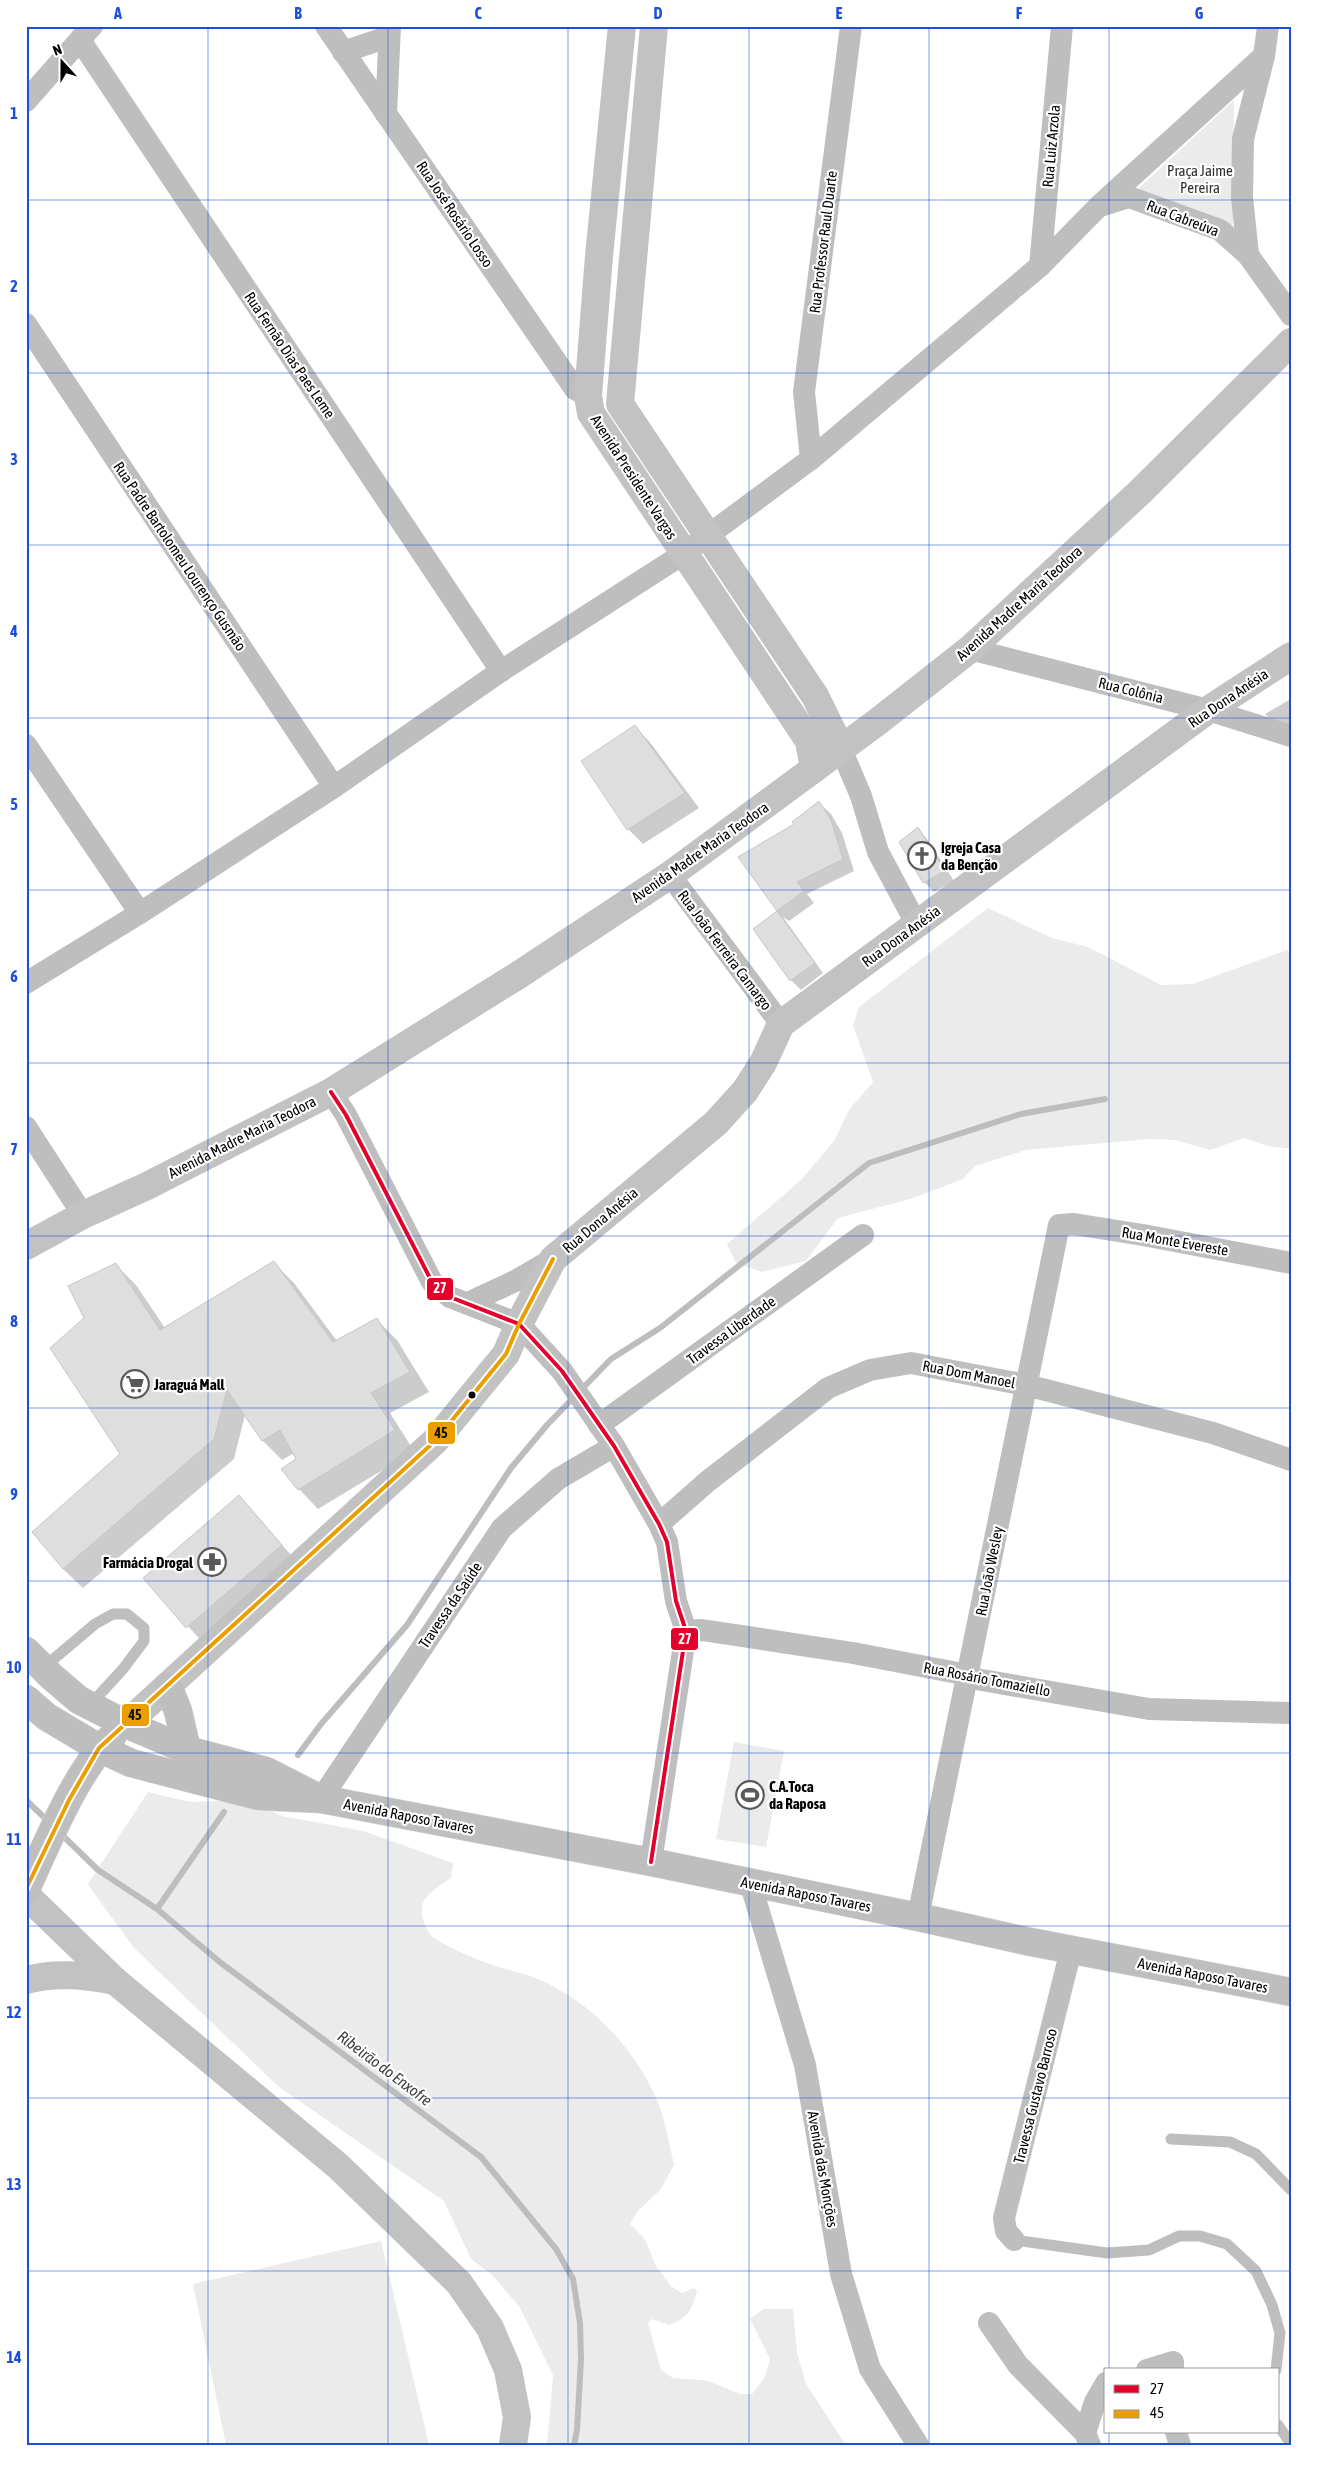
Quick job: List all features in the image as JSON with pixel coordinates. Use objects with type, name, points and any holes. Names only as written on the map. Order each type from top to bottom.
[{"type":"main road","name":"Avenida Raposo Tavares","points":[[35,1659],[79,1700],[126,1724],[187,1750],[266,1771],[321,1799]]},
{"type":"main road","points":[[168,1686],[178,1711],[187,1750]]},
{"type":"main road","name":"Avenida Raposo Tavares","points":[[26,1699],[48,1717],[99,1748],[131,1763],[258,1796],[321,1799],[652,1862],[1071,1950],[1291,1992]]},
{"type":"main road","name":"Rua Dona Anésia","points":[[32,1877],[69,1800],[99,1748],[126,1724]]},
{"type":"street","name":"Rua José Rosário Losso","points":[[326,26],[576,389],[588,396]]},
{"type":"street","name":"Avenida Presidente Vargas","points":[[622,26],[599,256],[588,396],[594,421],[808,740],[814,769]]},
{"type":"street","name":"Avenida Presidente Vargas","points":[[654,26],[620,404],[815,696],[842,749]]},
{"type":"street","name":"Rua Professor Raul Duarte","points":[[811,459],[804,392],[851,26]]},
{"type":"street","name":"Rua Luiz Arzola","points":[[1040,266],[1062,26]]},
{"type":"street","points":[[1248,254],[1242,197],[1244,139],[1264,56],[1268,26]]},
{"type":"street","points":[[343,52],[389,31],[386,114]]},
{"type":"street","points":[[26,100],[86,33]]},
{"type":"street","name":"Rua Fernão Dias Paes Leme","points":[[86,33],[501,671]]},
{"type":"street","points":[[26,983],[140,913],[334,787],[501,671],[683,554],[811,459],[1040,266],[1099,206],[1264,56]]},
{"type":"street","name":"Rua Cabreúva","points":[[1099,206],[1129,197],[1220,230],[1248,254],[1291,315]]},
{"type":"street","name":"Rua Padre Bartolomeu Lourenço Gusmão","points":[[26,324],[334,787]]},
{"type":"street","name":"Avenida Madre Maria Teodora","points":[[26,1246],[83,1215],[147,1186],[331,1092],[517,976],[670,876],[842,749],[970,649],[1139,493],[1291,342]]},
{"type":"street","name":"Rua Colônia","points":[[970,649],[1208,710],[1291,736]]},
{"type":"street","name":"Rua Dona Anésia","points":[[468,1303],[517,1280],[553,1259],[716,1123],[744,1091],[764,1063],[781,1024],[1208,710],[1291,656]]},
{"type":"street","points":[[26,746],[140,913]]},
{"type":"street","points":[[842,749],[861,796],[878,852],[916,925]]},
{"type":"street","name":"Rua João Ferreira Camargo","points":[[670,876],[781,1024]]},
{"type":"street","points":[[331,1092],[346,1115],[432,1282],[450,1297],[519,1324],[562,1371],[614,1446],[659,1524],[667,1542],[676,1601],[686,1631],[652,1862]]},
{"type":"street","points":[[26,1127],[83,1215]]},
{"type":"street","name":"Rua Monte Evereste","points":[[1059,1225],[1074,1224],[1143,1235],[1291,1263]]},
{"type":"street","name":"Rua João Wesley","points":[[918,1917],[1059,1225]]},
{"type":"street","name":"Travessa Liberdade","points":[[595,1418],[863,1234]]},
{"type":"street","name":"Rua Dona Anésia","points":[[126,1724],[435,1441],[506,1354],[519,1324],[553,1259]]},
{"type":"street","name":"Rua Dom Manoel","points":[[659,1524],[708,1481],[828,1388],[870,1370],[912,1363],[1026,1385],[1213,1432],[1291,1460]]},
{"type":"street","name":"Travessa da Saúde","points":[[321,1799],[502,1528],[558,1479],[614,1446]]},
{"type":"street","name":"Rua Rosário Tomaziello","points":[[686,1631],[702,1630],[853,1653],[968,1675],[976,1679],[1149,1709],[1291,1713]]},
{"type":"street","name":"Avenida das Monções","points":[[750,1882],[805,2065],[842,2274],[861,2340],[870,2369],[918,2445]]},
{"type":"street","points":[[26,1895],[115,1981],[338,2166],[459,2284],[490,2328],[508,2370],[517,2417],[513,2445]]},
{"type":"street","name":"Travessa Gustavo Barroso","points":[[1014,2240],[1006,2231],[1004,2218],[1071,1950]]},
{"type":"street","points":[[26,1980],[58,1974],[90,1976],[115,1981]]},
{"type":"street","points":[[989,2323],[1018,2365],[1088,2439]]},
{"type":"street","points":[[1154,2368],[1173,2362],[1173,2368]]},
{"type":"street","points":[[1088,2439],[1095,2402],[1104,2386]]},
{"type":"lane","points":[[35,1659],[113,1614],[127,1614],[144,1628],[144,1641],[123,1669],[90,1706]]},
{"type":"lane","points":[[1171,2139],[1230,2142],[1256,2154],[1291,2190]]},
{"type":"lane","points":[[1014,2240],[1107,2253],[1149,2250],[1179,2236],[1200,2236],[1227,2244],[1256,2271],[1272,2305],[1280,2333],[1276,2368]]},
{"type":"lane","points":[[1280,2428],[1291,2444]]},
{"type":"green space","name":"Praça Jaime Pereira","points":[[1234,100],[1233,228],[1138,189]]},
{"type":"green space","points":[[988,908],[1052,938],[1088,947],[1161,985],[1193,984],[1287,950],[1291,953],[1291,1149],[1268,1146],[1244,1138],[1210,1150],[1175,1140],[1148,1139],[1026,1150],[975,1166],[963,1179],[910,1199],[838,1218],[806,1261],[762,1272],[736,1263],[727,1244],[801,1180],[834,1141],[849,1110],[873,1082],[853,1025],[859,1007]]},
{"type":"green space","name":"C.A.Toca da Raposa","points":[[734,1742],[784,1751],[766,1847],[716,1839]]},
{"type":"green space","points":[[148,1792],[190,1802],[247,1800],[282,1816],[363,1831],[453,1863],[451,1878],[435,1889],[424,1900],[422,1914],[430,1934],[440,1942],[468,1955],[490,1964],[537,1978],[569,1996],[603,2023],[618,2039],[632,2056],[654,2094],[664,2120],[674,2165],[661,2189],[637,2212],[630,2224],[645,2239],[656,2266],[671,2286],[682,2293],[694,2288],[697,2291],[691,2308],[681,2319],[669,2325],[652,2319],[648,2323],[661,2370],[673,2378],[709,2381],[740,2394],[752,2394],[765,2377],[770,2359],[750,2319],[763,2309],[793,2309],[797,2353],[806,2384],[846,2445],[547,2445],[553,2375],[519,2306],[491,2274],[471,2259],[444,2201],[279,2087],[134,1948],[91,1889],[88,1884]]},
{"type":"green space","points":[[381,2241],[429,2445],[226,2445],[193,2284]]},
{"type":"building","points":[[635,725],[685,793],[627,830],[581,761]]},
{"type":"building","points":[[819,801],[831,820],[843,859],[797,882],[804,891],[777,911],[738,857],[794,824],[792,822]]},
{"type":"building","name":"Igreja Casa da Benção","points":[[918,827],[945,871],[923,883],[899,842]]},
{"type":"building","points":[[777,911],[815,963],[790,981],[753,929]]},
{"type":"building","points":[[274,1261],[333,1342],[377,1318],[410,1372],[371,1393],[395,1430],[298,1490],[281,1469],[296,1459],[280,1430],[262,1441],[227,1390],[214,1439],[63,1569],[32,1532],[120,1454],[50,1348],[84,1318],[68,1286],[116,1263],[160,1330]]},
{"type":"building","name":"Farmácia Drogal","points":[[239,1495],[282,1545],[186,1628],[143,1578]]},
{"type":"waterway","points":[[298,1755],[321,1724],[407,1625],[511,1468],[547,1425],[611,1359],[660,1328],[869,1163],[1021,1114],[1105,1099]]},
{"type":"waterway","name":"Ribeirão do Enxofre","points":[[26,1800],[50,1823]]},
{"type":"waterway","points":[[157,1909],[224,1812]]},
{"type":"waterway","name":"Ribeirão do Enxofre","points":[[59,1832],[98,1870],[157,1909],[221,1963],[481,2157],[556,2249],[573,2279],[580,2323],[581,2359],[577,2430],[574,2445]]},
{"type":"transit line","name":"27","points":[[331,1092],[346,1115],[432,1282],[450,1297],[519,1324],[562,1371],[614,1446],[659,1524],[667,1542],[676,1601],[686,1631],[651,1862]]},
{"type":"transit line","name":"45","points":[[26,1889],[69,1800],[99,1748],[435,1441],[506,1354],[519,1324],[553,1259]]},
{"type":"place","name":"Igreja Casa da Benção","points":[[922,856]]},
{"type":"place","name":"Jaraguá Mall","points":[[135,1384]]},
{"type":"place","name":"Farmácia Drogal","points":[[212,1562]]},
{"type":"place","name":"C.A.Toca da Raposa","points":[[750,1795]]}]
